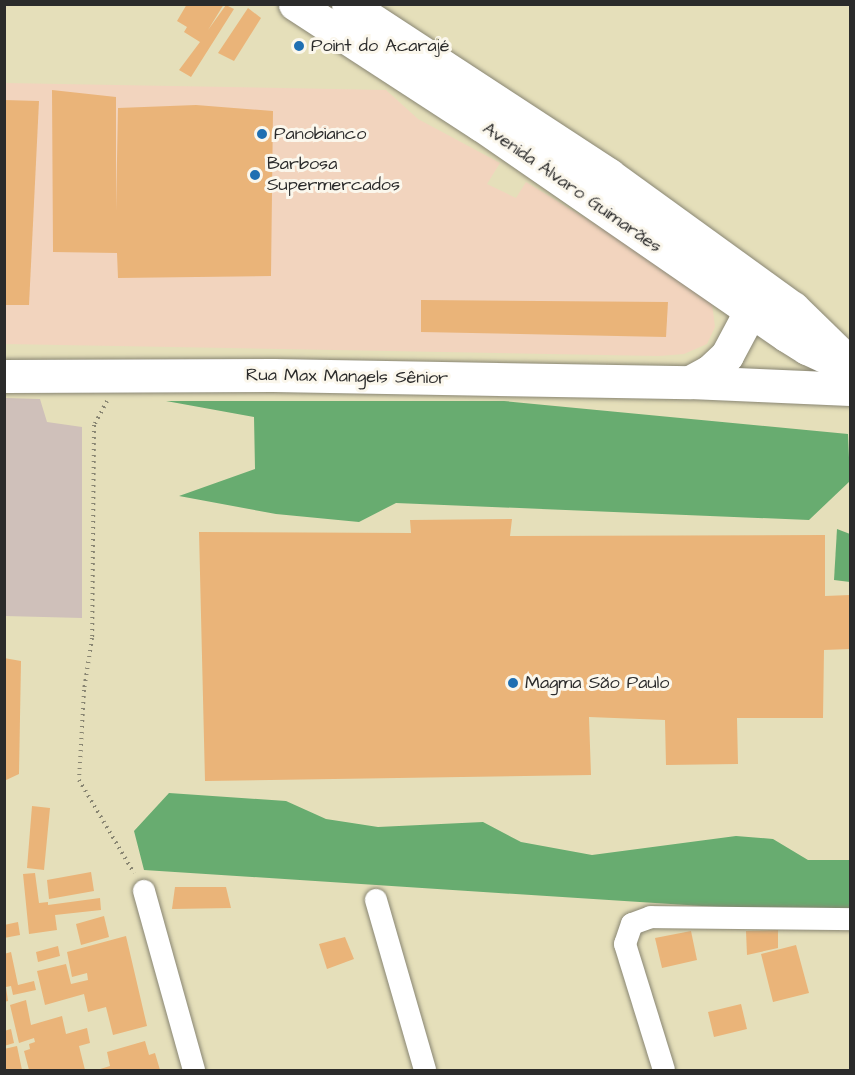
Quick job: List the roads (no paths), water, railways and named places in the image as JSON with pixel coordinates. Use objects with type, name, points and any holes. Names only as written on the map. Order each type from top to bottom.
[{"type":"street","name":"Avenida Álvaro Guimarães","points":[[295,4],[753,296],[809,322],[850,367]]},
{"type":"street","name":"Avenida Álvaro Guimarães","points":[[348,4],[609,175],[753,296]]},
{"type":"street","points":[[690,382],[710,371],[727,355],[745,321],[753,296]]},
{"type":"street","name":"Rua Max Mangels Sênior","points":[[4,376],[273,375],[690,382],[850,389]]},
{"type":"street","points":[[144,891],[194,1071]]},
{"type":"street","points":[[376,900],[425,1071]]},
{"type":"street","points":[[664,1071],[625,944],[626,933],[632,924],[651,917],[850,919]]},
{"type":"place","name":"Point do Acarajé","points":[[299,46]]},
{"type":"place","name":"Panobianco","points":[[262,134]]},
{"type":"place","name":"Barbosa Supermercados","points":[[255,175]]},
{"type":"place","name":"Magma São Paulo","points":[[513,683]]}]
